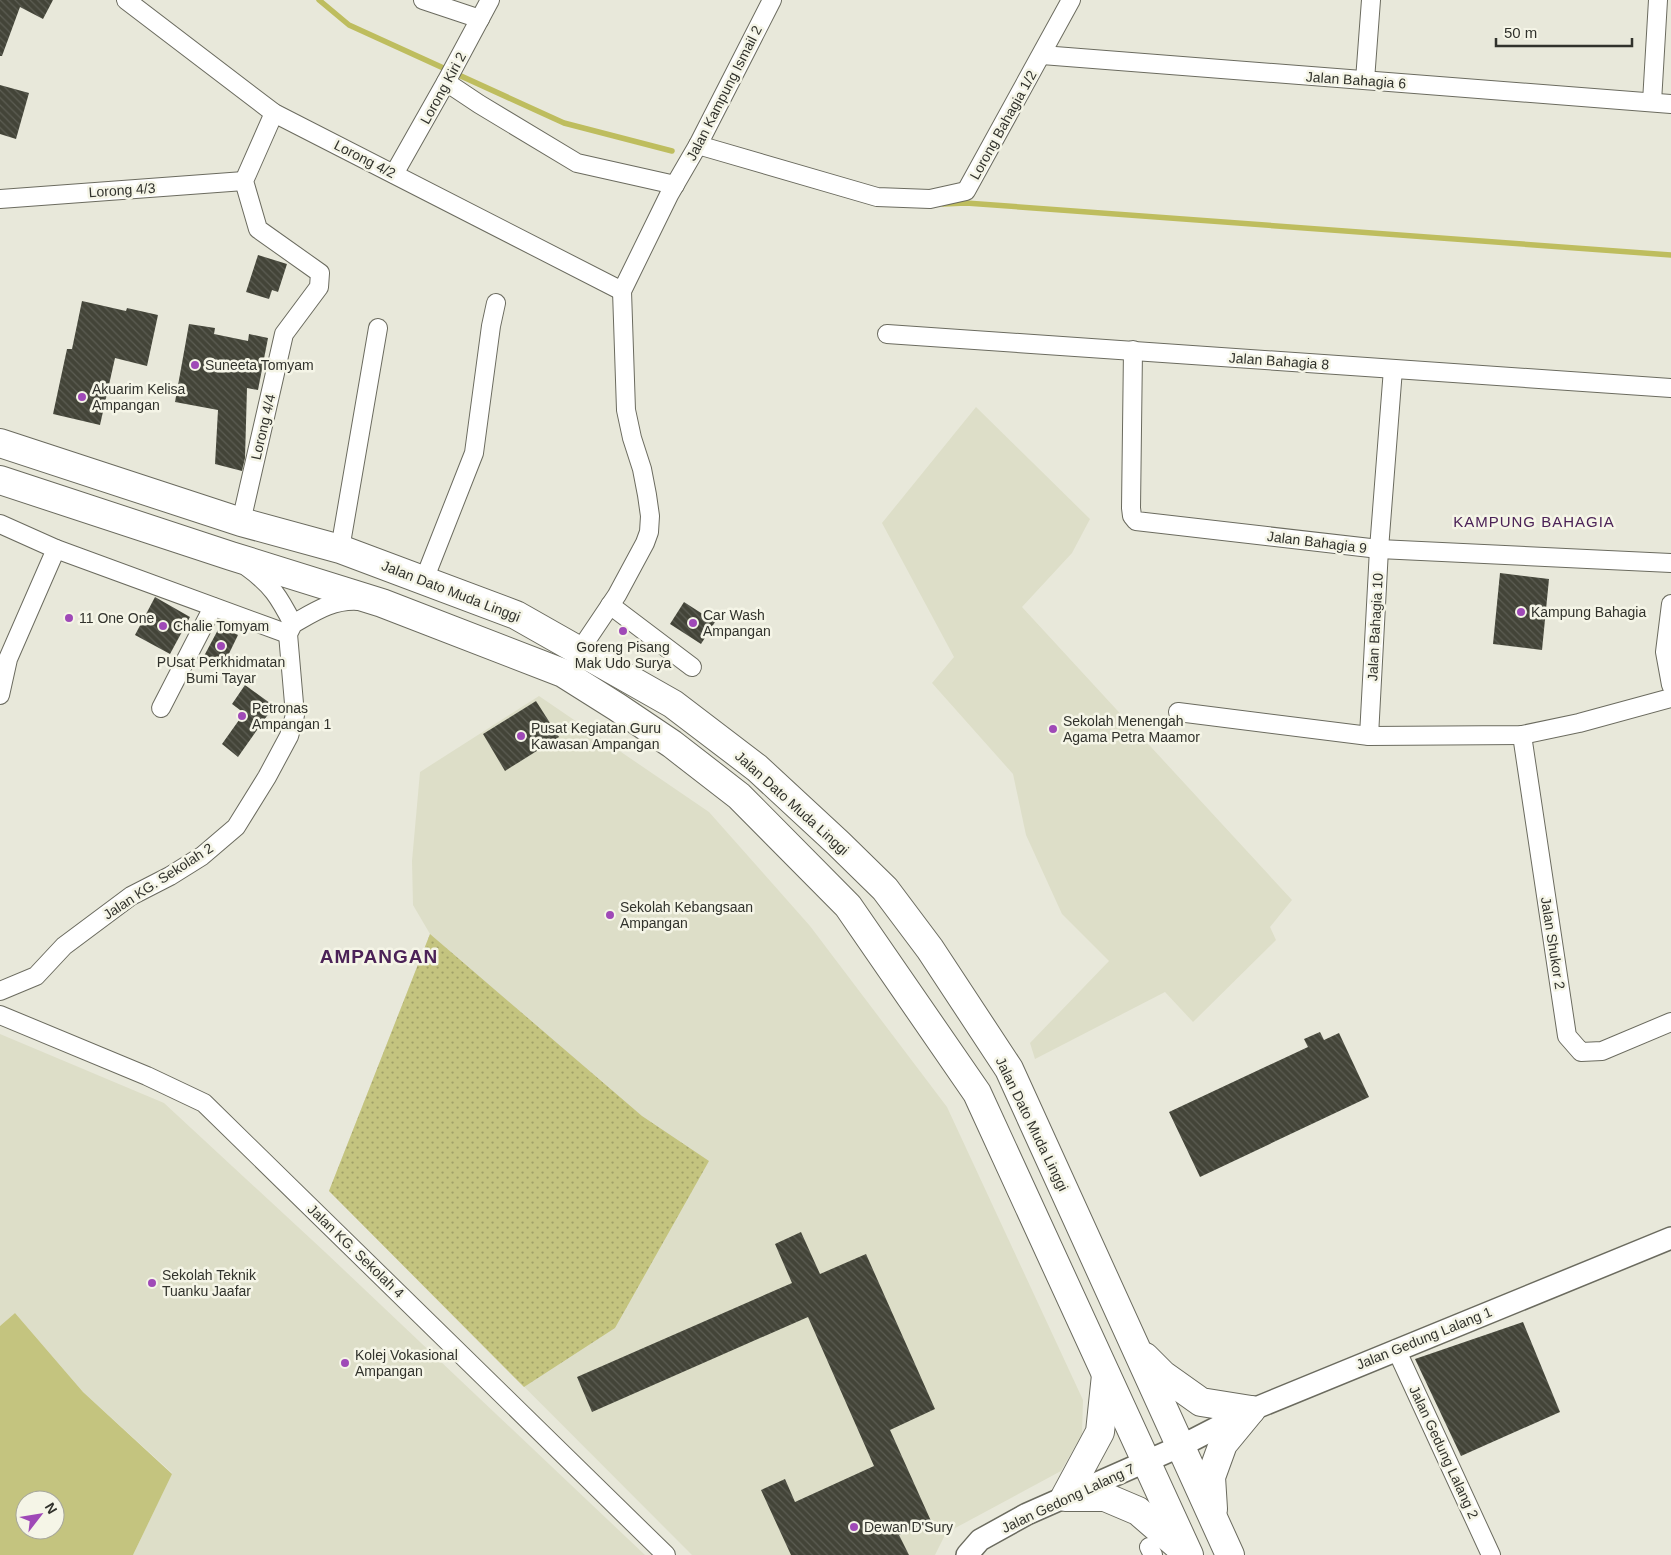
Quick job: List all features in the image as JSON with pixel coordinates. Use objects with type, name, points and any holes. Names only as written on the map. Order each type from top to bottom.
[{"type":"highway","name":"Jalan Dato Muda Linggi","points":[[0,443],[242,522],[340,549],[516,615],[673,704],[757,768],[838,842],[885,889],[930,949],[1008,1069],[1230,1555]]},
{"type":"highway","points":[[0,480],[231,556],[382,602],[563,673],[672,744],[739,796],[848,906],[977,1093],[1189,1555]]},
{"type":"highway","points":[[1135,1347],[1163,1375],[1200,1402],[1251,1410]]},
{"type":"highway","points":[[1106,1375],[1100,1432],[1065,1497],[1105,1497],[1138,1512],[1189,1555]]},
{"type":"highway","points":[[1214,1520],[1211,1477],[1223,1444],[1251,1410]]},
{"type":"street","name":"Lorong 4/2","points":[[126,0],[274,113],[622,291]]},
{"type":"street","points":[[423,0],[480,19]]},
{"type":"street","name":"Lorong Kiri 2","points":[[394,174],[490,0]]},
{"type":"street","name":"Jalan Kampung Ismail 2","points":[[622,291],[772,0]]},
{"type":"street","name":"Lorong Bahagia 1/2","points":[[698,145],[877,197],[930,199],[966,191],[1071,0]]},
{"type":"street","points":[[1365,80],[1371,0]]},
{"type":"street","points":[[1652,102],[1658,0]]},
{"type":"street","name":"Jalan Bahagia 6","points":[[1042,55],[1671,104]]},
{"type":"street","points":[[446,82],[577,163],[675,185]]},
{"type":"street","points":[[244,180],[274,113]]},
{"type":"street","name":"Lorong 4/3","points":[[0,198],[244,180]]},
{"type":"street","name":"Lorong 4/4","points":[[242,522],[284,334],[319,287],[320,273],[258,229],[244,180]]},
{"type":"street","points":[[580,650],[610,605],[646,543],[650,532],[650,516],[642,469],[632,438],[626,410],[622,291]]},
{"type":"street","points":[[424,580],[474,453],[491,326],[496,303]]},
{"type":"street","points":[[340,549],[378,328]]},
{"type":"street","name":"Jalan Bahagia 8","points":[[887,334],[1671,388]]},
{"type":"street","name":"Jalan Bahagia 9","points":[[1133,350],[1131,508],[1132,516],[1136,521],[1379,549],[1671,563]]},
{"type":"street","name":"Jalan Bahagia 10","points":[[1369,736],[1379,549],[1393,368]]},
{"type":"street","points":[[0,524],[56,549],[213,607],[291,629],[326,606],[346,600],[382,602]]},
{"type":"street","points":[[0,695],[8,659],[56,549]]},
{"type":"street","name":"Jalan KG. Sekolah 2","points":[[0,992],[36,976],[64,946],[130,896],[170,876],[202,856],[236,827],[267,777],[289,736],[295,715],[291,629],[281,600],[265,580],[231,556]]},
{"type":"street","points":[[1671,604],[1666,652],[1671,685]]},
{"type":"street","points":[[610,605],[692,667]]},
{"type":"street","points":[[161,708],[213,607]]},
{"type":"street","points":[[1178,712],[1369,736],[1522,735],[1579,723],[1671,698]]},
{"type":"street","name":"Jalan Shukor 2","points":[[1522,735],[1567,1036],[1581,1052],[1602,1051],[1671,1022]]},
{"type":"street","name":"Jalan KG. Sekolah 4","points":[[0,1015],[147,1076],[204,1103],[666,1555]]},
{"type":"street","name":"Jalan Gedung Lalang 1","points":[[1181,1446],[1251,1410],[1671,1238]]},
{"type":"street","name":"Jalan Gedung Lalang 2","points":[[1396,1349],[1491,1555]]},
{"type":"street","name":"Jalan Gedong Lalang 7","points":[[968,1555],[980,1540],[1027,1514],[1181,1446]]},
{"type":"shaded area","name":"Sekolah Menengah Agama Petra Maamor","points":[[976,407],[1090,519],[1072,553],[1022,607],[1292,900],[1270,927],[1276,940],[1193,1022],[1165,992],[1035,1059],[1030,1043],[1109,961],[1062,914],[1026,835],[1013,774],[932,683],[954,657],[882,523]]},
{"type":"shaded area","points":[[539,696],[709,812],[810,926],[947,1107],[1083,1400],[1082,1434],[1061,1471],[946,1533],[935,1555],[692,1555],[329,1191],[430,934],[413,905],[412,861],[420,772]]},
{"type":"shaded area","points":[[430,934],[642,1116],[709,1161],[615,1328],[524,1387],[329,1191]]},
{"type":"shaded area","points":[[0,1034],[164,1103],[325,1252],[645,1555],[133,1555],[172,1473],[83,1392],[15,1313],[0,1326]]},
{"type":"shaded area","points":[[15,1313],[83,1392],[172,1474],[133,1555],[0,1555],[0,1326]]},
{"type":"building","points":[[0,0],[53,0],[43,19],[20,7],[2,56],[0,56]]},
{"type":"building","points":[[0,85],[29,93],[16,139],[0,134]]},
{"type":"building","points":[[258,255],[287,264],[278,292],[272,290],[269,299],[246,292]]},
{"type":"building","points":[[82,301],[126,311],[127,308],[158,315],[147,366],[115,358],[100,425],[53,414],[67,349],[72,349]]},
{"type":"building","points":[[189,324],[215,328],[214,334],[248,341],[249,334],[268,338],[258,390],[247,388],[245,458],[242,471],[215,464],[218,410],[175,402]]},
{"type":"building","name":"Kampung Bahagia","points":[[1500,573],[1549,579],[1542,650],[1493,644]]},
{"type":"building","name":"Chalie Tomyam","points":[[155,597],[190,617],[170,654],[135,635]]},
{"type":"building","name":"Car Wash Ampangan","points":[[684,602],[715,622],[701,644],[670,624]]},
{"type":"building","name":"PUsat Perkhidmatan Bumi Tayar","points":[[220,626],[238,635],[223,666],[204,656]]},
{"type":"building","points":[[245,685],[274,706],[238,757],[222,744],[244,713],[232,704]]},
{"type":"building","name":"Pusat Kegiatan Guru Kawasan Ampangan","points":[[536,701],[559,737],[505,771],[483,734]]},
{"type":"building","points":[[1320,1032],[1324,1040],[1339,1033],[1369,1097],[1200,1177],[1169,1112],[1308,1047],[1304,1039]]},
{"type":"building","points":[[801,1232],[820,1274],[866,1254],[935,1409],[890,1430],[931,1521],[899,1535],[909,1555],[791,1555],[761,1490],[785,1479],[795,1502],[874,1466],[808,1317],[592,1412],[577,1377],[792,1283],[775,1244]]},
{"type":"building","points":[[1523,1322],[1560,1412],[1461,1456],[1415,1359]]},
{"type":"waterway","points":[[319,0],[349,25],[564,123],[672,151]]},
{"type":"waterway","points":[[943,204],[966,203],[1671,255]]},
{"type":"place","name":"Suneeta Tomyam","points":[[195,365]]},
{"type":"place","name":"Akuarim Kelisa Ampangan","points":[[82,397]]},
{"type":"place","name":"Kampung Bahagia","points":[[1521,612]]},
{"type":"place","name":"11 One One","points":[[69,618]]},
{"type":"place","name":"Car Wash Ampangan","points":[[693,623]]},
{"type":"place","name":"Chalie Tomyam","points":[[163,626]]},
{"type":"place","name":"Goreng Pisang Mak Udo Surya","points":[[623,631]]},
{"type":"place","name":"PUsat Perkhidmatan Bumi Tayar","points":[[221,646]]},
{"type":"place","name":"Petronas Ampangan 1","points":[[242,716]]},
{"type":"place","name":"Sekolah Menengah Agama Petra Maamor","points":[[1053,729]]},
{"type":"place","name":"Pusat Kegiatan Guru Kawasan Ampangan","points":[[521,736]]},
{"type":"place","name":"Sekolah Kebangsaan Ampangan","points":[[610,915]]},
{"type":"place","name":"Sekolah Teknik Tuanku Jaafar","points":[[152,1283]]},
{"type":"place","name":"Kolej Vokasional Ampangan","points":[[345,1363]]},
{"type":"place","name":"Dewan D'Sury","points":[[854,1527]]},
{"type":"district","name":"KAMPUNG BAHAGIA","points":[[1534,521]]},
{"type":"district","name":"AMPANGAN","points":[[379,956]]}]
